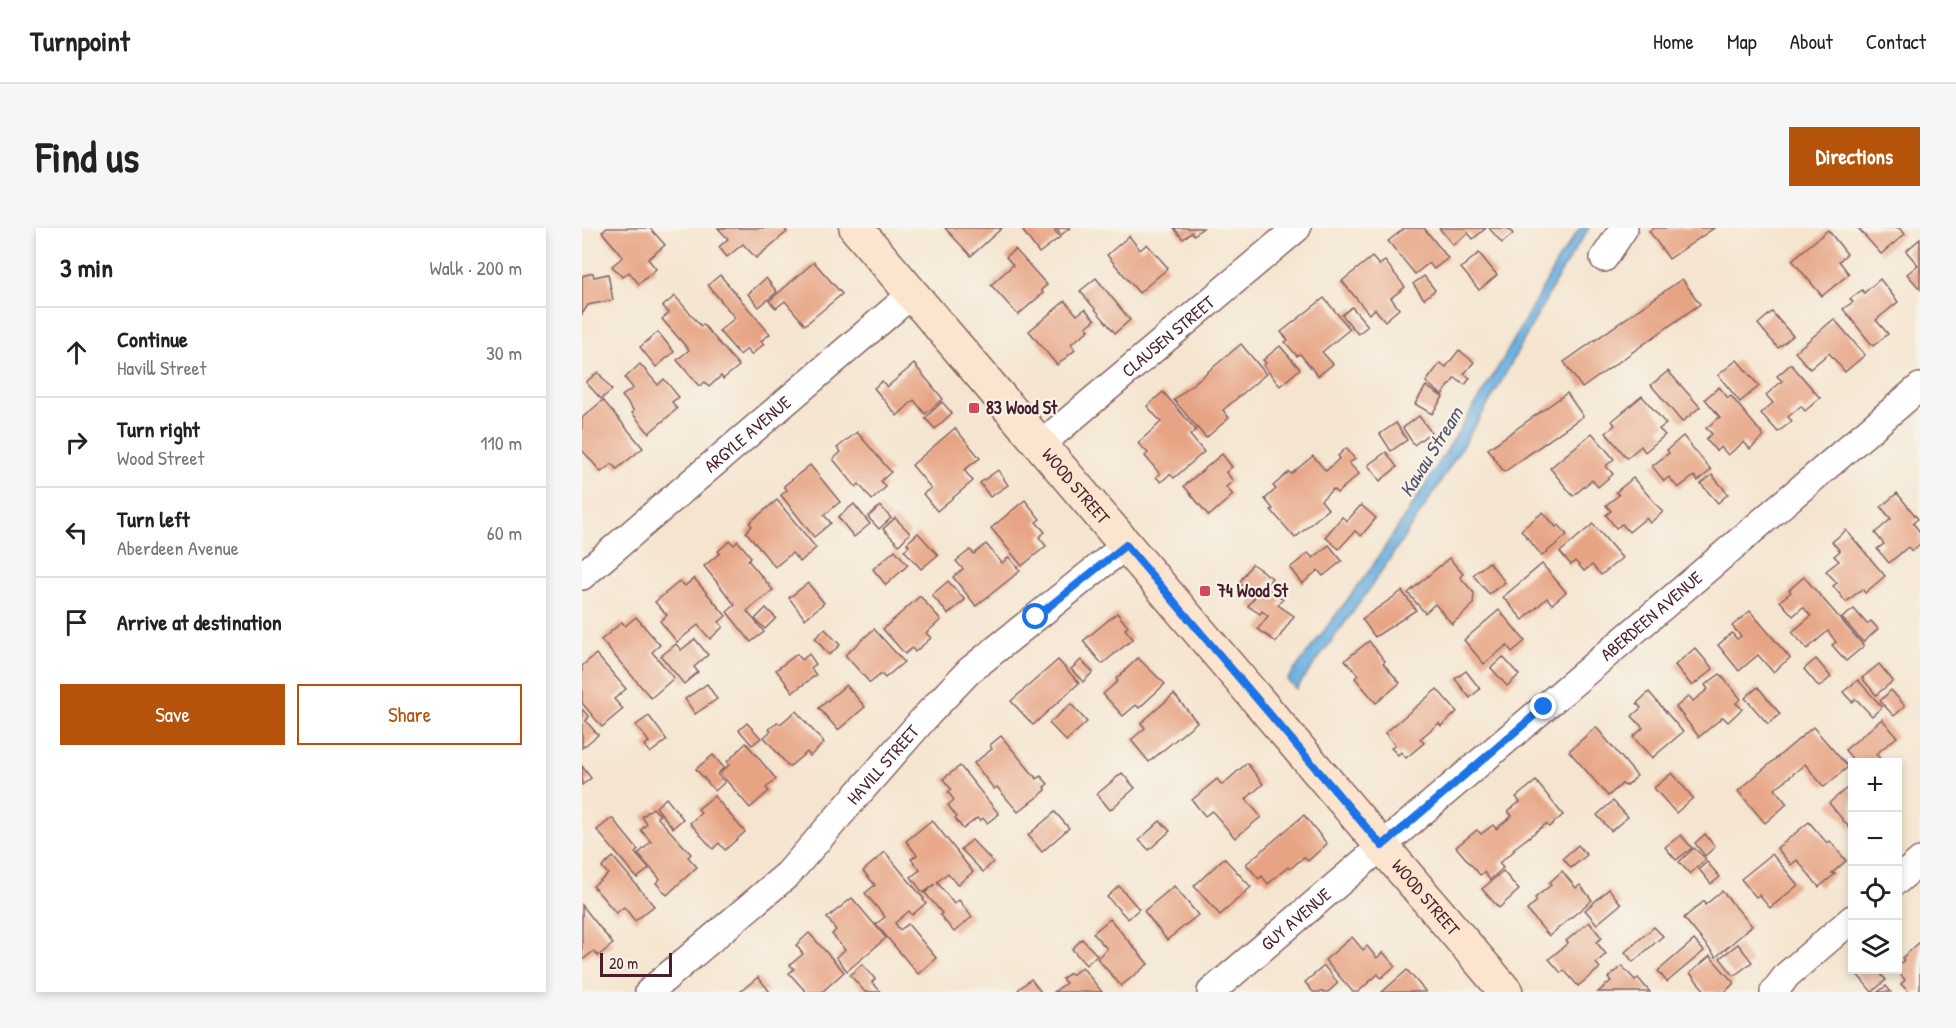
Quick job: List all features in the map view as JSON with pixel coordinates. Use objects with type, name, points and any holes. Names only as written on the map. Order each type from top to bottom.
[{"type":"street","name":"WOOD STREET","points":[[856,228],[1506,992]]},
{"type":"street","name":"CLAUSEN STREET","points":[[1040,445],[1297,228]]},
{"type":"street","points":[[1604,258],[1624,228]]},
{"type":"street","name":"ARGYLE AVENUE","points":[[582,576],[912,294]]},
{"type":"street","name":"ABERDEEN AVENUE","points":[[1382,846],[1920,387]]},
{"type":"street","name":"HAVILL STREET","points":[[649,992],[788,874],[927,715],[969,671],[1126,545]]},
{"type":"street","name":"GUY AVENUE","points":[[1211,992],[1382,846]]},
{"type":"street","points":[[1902,877],[1920,861]]},
{"type":"street","points":[[1774,992],[1787,975],[1851,920]]},
{"type":"water","points":[[1580,228],[1589,228],[1562,270],[1496,391],[1435,491],[1366,594],[1296,689],[1287,680],[1372,567],[1502,361],[1557,262]]},
{"type":"building","points":[[607,228],[650,228],[665,245],[648,259],[656,269],[639,284],[629,272],[622,277],[612,266],[623,257],[602,232]]},
{"type":"building","points":[[718,228],[784,228],[787,232],[756,258],[743,244],[727,257],[719,247],[728,239]]},
{"type":"building","points":[[945,228],[1002,228],[971,256]]},
{"type":"building","points":[[1026,228],[1053,228],[1060,237],[1039,253],[1023,231]]},
{"type":"building","points":[[1056,228],[1070,228],[1061,235]]},
{"type":"building","points":[[1174,228],[1203,228],[1183,239]]},
{"type":"building","points":[[1405,228],[1424,228],[1448,258],[1434,269],[1429,263],[1415,274],[1388,241]]},
{"type":"building","points":[[1439,228],[1486,228],[1473,239],[1468,233],[1453,245]]},
{"type":"building","points":[[1489,228],[1508,228],[1513,234],[1502,243]]},
{"type":"building","points":[[1654,228],[1714,228],[1669,259],[1649,231]]},
{"type":"building","points":[[1858,228],[1899,228],[1905,234],[1881,254]]},
{"type":"building","points":[[1828,230],[1847,254],[1839,261],[1849,274],[1822,296],[1792,260]]},
{"type":"building","points":[[1129,236],[1140,250],[1147,244],[1168,268],[1139,293],[1107,255]]},
{"type":"building","points":[[1920,239],[1920,289],[1907,274],[1918,265],[1906,251]]},
{"type":"building","points":[[1015,249],[1047,285],[1041,290],[1043,293],[1018,315],[991,285],[1013,265],[1006,257]]},
{"type":"building","points":[[1479,253],[1497,275],[1479,290],[1461,268]]},
{"type":"building","points":[[1372,257],[1379,265],[1385,261],[1405,287],[1391,298],[1399,309],[1385,321],[1375,309],[1369,314],[1342,281]]},
{"type":"building","points":[[814,262],[842,294],[805,325],[785,301],[776,308],[769,301]]},
{"type":"building","points":[[593,273],[594,277],[608,274],[613,300],[588,305],[582,314],[582,276]]},
{"type":"building","points":[[720,275],[770,334],[761,341],[764,344],[751,355],[747,349],[740,355],[719,331],[735,318],[708,285]]},
{"type":"building","points":[[1424,276],[1435,290],[1424,299],[1413,284]]},
{"type":"building","points":[[766,278],[777,292],[759,307],[748,294]]},
{"type":"building","points":[[1096,278],[1130,320],[1115,333],[1080,291]]},
{"type":"building","points":[[1682,279],[1700,304],[1582,388],[1564,362]]},
{"type":"building","points":[[1880,279],[1898,302],[1876,320],[1888,334],[1873,346],[1843,309],[1853,302],[1850,299],[1862,290],[1864,293]]},
{"type":"building","points":[[675,296],[739,366],[723,379],[721,376],[709,387],[705,382],[699,386],[677,360],[689,350],[662,319],[669,313],[663,306]]},
{"type":"building","points":[[1324,298],[1350,329],[1322,352],[1333,364],[1318,376],[1300,354],[1297,356],[1285,342],[1288,340],[1281,332]]},
{"type":"building","points":[[1065,301],[1077,315],[1085,309],[1095,320],[1086,327],[1089,330],[1071,344],[1075,350],[1057,365],[1029,331]]},
{"type":"building","points":[[1352,307],[1368,326],[1358,334],[1342,315]]},
{"type":"building","points":[[1772,312],[1793,336],[1778,348],[1758,324]]},
{"type":"building","points":[[1834,319],[1865,355],[1845,372],[1829,353],[1810,369],[1795,352]]},
{"type":"building","points":[[658,332],[674,352],[656,367],[640,347]]},
{"type":"building","points":[[1241,344],[1266,374],[1223,410],[1229,418],[1206,438],[1174,400]]},
{"type":"building","points":[[1280,346],[1300,369],[1280,386],[1263,365],[1266,363],[1263,360]]},
{"type":"building","points":[[1459,350],[1474,362],[1464,374],[1470,378],[1465,385],[1455,378],[1442,395],[1426,382],[1440,363],[1446,367]]},
{"type":"building","points":[[1737,360],[1759,386],[1740,402],[1718,375]]},
{"type":"building","points":[[640,364],[658,385],[664,379],[679,397],[672,402],[677,409],[649,433],[632,413],[634,411],[622,396],[633,388],[625,378]]},
{"type":"building","points":[[914,364],[943,399],[925,414],[914,400],[897,416],[874,388],[882,381],[887,387]]},
{"type":"building","points":[[1791,364],[1820,398],[1805,411],[1801,406],[1788,417],[1792,421],[1778,432],[1761,413],[1773,403],[1766,395],[1782,381],[1777,376]]},
{"type":"building","points":[[1668,371],[1700,407],[1682,422],[1651,385]]},
{"type":"building","points":[[598,372],[612,390],[601,399],[586,382]]},
{"type":"building","points":[[1426,386],[1443,397],[1432,414],[1415,404]]},
{"type":"building","points":[[1719,387],[1728,398],[1731,396],[1764,436],[1750,449],[1744,442],[1728,455],[1721,447],[1716,451],[1706,439],[1712,434],[1706,428],[1720,417],[1705,399]]},
{"type":"building","points":[[1163,392],[1196,430],[1190,435],[1204,452],[1174,478],[1170,474],[1161,482],[1156,477],[1160,474],[1145,456],[1148,453],[1138,443],[1161,422],[1147,406]]},
{"type":"building","points":[[1567,393],[1583,416],[1504,472],[1488,449]]},
{"type":"building","points":[[1642,396],[1666,424],[1659,429],[1665,435],[1645,452],[1641,446],[1627,458],[1606,433],[1615,425],[1612,421]]},
{"type":"building","points":[[603,400],[643,448],[617,469],[612,464],[601,472],[582,450],[582,418]]},
{"type":"building","points":[[942,402],[952,413],[935,429],[925,418]]},
{"type":"building","points":[[1419,416],[1431,432],[1414,445],[1403,428]]},
{"type":"building","points":[[1396,423],[1407,440],[1391,451],[1380,434]]},
{"type":"building","points":[[955,428],[980,458],[964,470],[973,481],[937,511],[923,494],[931,488],[912,465]]},
{"type":"building","points":[[857,432],[891,472],[881,481],[886,487],[872,500],[859,484],[856,487],[833,459],[841,452],[837,448]]},
{"type":"building","points":[[1592,433],[1614,459],[1606,466],[1613,474],[1598,487],[1592,480],[1573,496],[1550,468]]},
{"type":"building","points":[[1683,436],[1711,470],[1698,481],[1694,476],[1678,488],[1669,477],[1664,481],[1652,466],[1669,453],[1667,450]]},
{"type":"building","points":[[1346,448],[1355,459],[1349,463],[1359,474],[1337,493],[1333,489],[1321,500],[1328,509],[1295,538],[1271,510],[1273,509],[1265,499],[1276,489],[1273,486],[1313,456],[1326,471],[1340,458],[1338,456]]},
{"type":"building","points":[[1386,452],[1397,467],[1380,481],[1368,465]]},
{"type":"building","points":[[1222,454],[1232,467],[1226,472],[1233,481],[1226,487],[1233,495],[1209,516],[1184,486]]},
{"type":"building","points":[[810,465],[840,502],[824,515],[831,523],[814,537],[781,495],[787,490],[784,486]]},
{"type":"building","points":[[998,470],[1008,485],[990,497],[980,483]]},
{"type":"building","points":[[1712,475],[1728,494],[1718,503],[1701,484]]},
{"type":"building","points":[[1633,478],[1663,512],[1650,523],[1646,518],[1629,532],[1622,524],[1616,528],[1606,515],[1611,511],[1606,505],[1619,495],[1616,492]]},
{"type":"building","points":[[1897,493],[1918,519],[1913,523],[1920,532],[1920,544],[1912,551],[1908,547],[1889,563],[1877,549],[1884,544],[1875,533],[1891,519],[1881,507]]},
{"type":"building","points":[[777,500],[816,548],[800,562],[792,553],[775,567],[746,532],[752,526],[749,523]]},
{"type":"building","points":[[1025,500],[1040,519],[1036,522],[1045,532],[1039,537],[1046,546],[1022,566],[991,528]]},
{"type":"building","points":[[854,504],[870,524],[854,537],[838,517]]},
{"type":"building","points":[[1361,505],[1376,518],[1361,536],[1355,531],[1339,549],[1325,537],[1342,517],[1347,521]]},
{"type":"building","points":[[880,506],[891,518],[879,529],[868,517]]},
{"type":"building","points":[[1543,512],[1556,527],[1559,525],[1567,535],[1542,556],[1521,530]]},
{"type":"building","points":[[895,518],[910,533],[899,545],[883,529]]},
{"type":"building","points":[[1593,524],[1622,558],[1601,575],[1592,565],[1584,571],[1575,561],[1571,565],[1560,552]]},
{"type":"building","points":[[1846,530],[1885,576],[1865,593],[1862,589],[1846,602],[1833,586],[1837,583],[1826,571],[1839,561],[1834,556],[1840,551],[1832,542]]},
{"type":"building","points":[[918,533],[938,555],[921,569],[904,550],[909,546],[907,543]]},
{"type":"building","points":[[730,541],[734,545],[738,541],[751,557],[748,560],[773,590],[747,611],[764,632],[751,642],[727,612],[735,605],[704,566]]},
{"type":"building","points":[[986,544],[1002,563],[1009,557],[1020,571],[976,606],[953,577],[963,569],[956,561],[970,550],[974,554]]},
{"type":"building","points":[[1329,545],[1342,561],[1323,576],[1318,570],[1302,584],[1290,568],[1308,553],[1313,558]]},
{"type":"building","points":[[895,550],[908,565],[886,585],[873,569]]},
{"type":"building","points":[[1449,558],[1463,574],[1460,577],[1474,593],[1473,605],[1452,624],[1435,604],[1425,613],[1408,593]]},
{"type":"building","points":[[1489,562],[1505,582],[1489,594],[1473,575]]},
{"type":"building","points":[[1252,564],[1272,578],[1265,587],[1283,599],[1278,605],[1294,616],[1276,642],[1258,629],[1268,616],[1248,606],[1257,594],[1252,590],[1249,594],[1239,583]]},
{"type":"building","points":[[1542,564],[1566,592],[1552,604],[1547,598],[1523,620],[1503,597]]},
{"type":"building","points":[[1804,577],[1864,646],[1846,661],[1832,645],[1836,642],[1828,631],[1807,649],[1792,632],[1811,616],[1803,607],[1793,616],[1780,601]]},
{"type":"building","points":[[694,578],[726,616],[719,622],[723,627],[710,639],[698,625],[677,642],[660,621],[667,615],[655,602],[680,581],[685,586]]},
{"type":"building","points":[[948,581],[965,600],[948,614],[932,595]]},
{"type":"building","points":[[808,583],[824,603],[805,619],[789,598]]},
{"type":"building","points":[[1402,591],[1416,610],[1375,637],[1362,619]]},
{"type":"building","points":[[920,596],[941,620],[926,633],[931,638],[915,652],[912,648],[905,654],[883,629]]},
{"type":"building","points":[[766,608],[776,618],[765,629],[755,619]]},
{"type":"building","points":[[1854,609],[1867,624],[1871,621],[1878,629],[1863,642],[1842,618]]},
{"type":"building","points":[[1499,610],[1525,641],[1512,652],[1507,645],[1484,664],[1464,640]]},
{"type":"building","points":[[1750,611],[1790,658],[1773,672],[1758,655],[1739,671],[1718,645],[1732,633],[1737,639],[1741,636],[1732,626]]},
{"type":"building","points":[[1117,613],[1128,627],[1125,629],[1133,639],[1102,664],[1083,641]]},
{"type":"building","points":[[636,617],[660,645],[652,652],[674,678],[651,698],[601,640],[622,622],[625,626]]},
{"type":"building","points":[[825,629],[840,645],[829,655],[815,638]]},
{"type":"building","points":[[874,629],[904,662],[885,678],[881,674],[870,683],[845,655]]},
{"type":"building","points":[[695,639],[708,655],[694,667],[698,672],[684,684],[661,656],[676,644],[681,650]]},
{"type":"building","points":[[1369,641],[1385,661],[1383,663],[1400,683],[1376,703],[1355,678],[1358,675],[1345,660]]},
{"type":"building","points":[[1695,648],[1713,669],[1692,686],[1675,665]]},
{"type":"building","points":[[596,654],[626,689],[614,699],[623,709],[602,727],[582,703],[582,666]]},
{"type":"building","points":[[797,654],[802,660],[809,654],[816,664],[811,668],[816,675],[793,692],[776,670]]},
{"type":"building","points":[[1503,657],[1519,675],[1507,686],[1491,668]]},
{"type":"building","points":[[1138,658],[1165,684],[1139,708],[1136,705],[1123,716],[1103,694]]},
{"type":"building","points":[[1816,659],[1831,677],[1819,687],[1804,669]]},
{"type":"building","points":[[1058,660],[1079,683],[1033,725],[1011,701]]},
{"type":"building","points":[[1081,660],[1093,672],[1083,682],[1071,669]]},
{"type":"building","points":[[1879,664],[1893,681],[1876,695],[1862,678]]},
{"type":"building","points":[[1466,671],[1480,689],[1470,698],[1455,679]]},
{"type":"building","points":[[1720,674],[1741,699],[1736,703],[1742,709],[1728,722],[1723,717],[1699,737],[1676,707],[1689,696],[1693,701],[1708,689],[1705,685]]},
{"type":"building","points":[[1858,680],[1882,707],[1872,716],[1856,699],[1852,702],[1843,692]]},
{"type":"building","points":[[707,684],[717,699],[695,714],[685,699]]},
{"type":"building","points":[[846,685],[865,707],[838,730],[819,708]]},
{"type":"building","points":[[1758,687],[1780,714],[1768,724],[1745,698]]},
{"type":"building","points":[[1437,689],[1457,712],[1441,726],[1439,723],[1420,739],[1424,743],[1406,758],[1401,752],[1398,755],[1391,748],[1395,745],[1385,733]]},
{"type":"building","points":[[1891,690],[1905,706],[1894,716],[1880,701]]},
{"type":"building","points":[[1649,692],[1683,732],[1652,758],[1633,737],[1643,728],[1632,716],[1641,708],[1637,703]]},
{"type":"building","points":[[1174,694],[1197,722],[1149,762],[1131,740],[1145,728],[1141,723]]},
{"type":"building","points":[[1071,704],[1087,722],[1066,741],[1049,723]]},
{"type":"building","points":[[582,709],[589,717],[586,721],[598,735],[582,748]]},
{"type":"building","points":[[796,711],[824,743],[810,756],[807,752],[789,767],[764,737],[771,731],[769,729],[778,722],[780,724]]},
{"type":"building","points":[[649,716],[667,740],[650,753],[644,745],[649,742],[636,725]]},
{"type":"building","points":[[1882,719],[1897,737],[1876,754],[1880,758],[1852,758],[1845,750]]},
{"type":"building","points":[[747,723],[761,738],[752,745],[739,730]]},
{"type":"building","points":[[1596,727],[1637,776],[1626,786],[1622,784],[1608,796],[1569,751]]},
{"type":"building","points":[[1813,727],[1848,767],[1824,787],[1805,764],[1775,789],[1787,804],[1765,823],[1738,791]]},
{"type":"building","points":[[1001,736],[1037,779],[1041,776],[1048,784],[1044,787],[1046,790],[1018,812],[997,787],[994,789],[974,763],[992,749],[990,745]]},
{"type":"building","points":[[746,743],[776,779],[766,788],[769,791],[750,808],[720,773],[729,765],[727,762]]},
{"type":"building","points":[[713,755],[724,768],[717,774],[725,782],[715,791],[696,769]]},
{"type":"building","points":[[1247,763],[1263,784],[1246,799],[1261,817],[1235,838],[1212,811],[1205,816],[1192,800],[1217,779],[1222,785]]},
{"type":"building","points":[[582,766],[591,778],[582,785]]},
{"type":"building","points":[[960,766],[999,814],[987,823],[983,818],[980,821],[977,818],[963,829],[948,805],[954,800],[948,792],[951,789],[943,779]]},
{"type":"building","points":[[1122,773],[1135,788],[1110,810],[1097,794]]},
{"type":"building","points":[[1672,773],[1693,798],[1676,813],[1654,788]]},
{"type":"building","points":[[1536,781],[1563,815],[1549,827],[1546,824],[1513,849],[1515,850],[1499,863],[1503,868],[1490,880],[1484,872],[1480,875],[1456,847],[1477,830],[1481,834],[1493,825],[1496,829],[1512,816],[1508,811],[1520,802],[1516,797]]},
{"type":"building","points":[[1848,789],[1848,826],[1829,803]]},
{"type":"building","points":[[714,796],[745,832],[725,850],[719,843],[713,849],[690,823],[701,813],[698,809]]},
{"type":"building","points":[[666,798],[683,819],[673,828],[656,807]]},
{"type":"building","points":[[1613,801],[1628,817],[1611,831],[1597,815]]},
{"type":"building","points":[[653,808],[660,815],[657,817],[691,854],[688,857],[697,867],[667,895],[656,883],[660,879],[638,854],[651,842],[641,830],[647,824],[642,817]]},
{"type":"building","points":[[1055,812],[1069,828],[1042,852],[1028,835]]},
{"type":"building","points":[[1304,815],[1327,844],[1308,861],[1304,857],[1268,884],[1262,876],[1259,879],[1246,864]]},
{"type":"building","points":[[612,818],[638,850],[635,853],[649,869],[637,878],[597,830]]},
{"type":"building","points":[[932,820],[973,872],[957,885],[948,873],[937,882],[954,904],[959,900],[972,917],[954,932],[925,893],[935,884],[923,893],[911,877],[920,870],[911,859],[917,855],[906,841]]},
{"type":"building","points":[[1160,821],[1170,831],[1149,850],[1139,840]]},
{"type":"building","points":[[1809,822],[1827,843],[1830,841],[1846,861],[1819,887],[1797,860],[1791,865],[1777,848]]},
{"type":"building","points":[[1705,834],[1715,847],[1705,856],[1695,843]]},
{"type":"building","points":[[1681,835],[1692,848],[1676,860],[1665,847]]},
{"type":"building","points":[[972,840],[993,862],[983,872],[961,849]]},
{"type":"building","points":[[1578,845],[1587,855],[1571,868],[1563,858]]},
{"type":"building","points":[[1694,848],[1706,859],[1690,874],[1679,862]]},
{"type":"building","points":[[885,852],[926,903],[912,915],[909,911],[895,923],[900,930],[908,924],[936,958],[918,974],[876,924],[885,917],[865,893],[875,885],[863,871]]},
{"type":"building","points":[[1772,854],[1798,885],[1770,908],[1759,895],[1756,897],[1741,879]]},
{"type":"building","points":[[613,857],[654,906],[635,921],[624,907],[616,913],[593,886],[608,874],[602,867]]},
{"type":"building","points":[[1224,858],[1251,887],[1220,915],[1194,886]]},
{"type":"building","points":[[1707,862],[1720,877],[1711,884],[1699,869]]},
{"type":"building","points":[[1503,871],[1519,890],[1499,908],[1482,889]]},
{"type":"building","points":[[1562,871],[1576,888],[1580,885],[1592,900],[1549,936],[1527,910],[1537,901],[1535,898],[1551,885],[1549,883]]},
{"type":"building","points":[[1119,886],[1139,909],[1128,919],[1107,897]]},
{"type":"building","points":[[1174,886],[1198,915],[1167,940],[1144,911]]},
{"type":"building","points":[[1609,889],[1621,904],[1597,924],[1585,910]]},
{"type":"building","points":[[1722,891],[1752,926],[1716,957],[1684,918],[1704,901],[1705,905]]},
{"type":"building","points":[[852,898],[886,938],[847,971],[836,957],[845,950],[832,934],[836,930],[827,918]]},
{"type":"building","points":[[582,905],[613,944],[598,956],[594,951],[582,960]]},
{"type":"building","points":[[1110,919],[1148,964],[1121,986],[1097,958],[1107,949],[1093,933]]},
{"type":"building","points":[[1589,922],[1602,938],[1596,942],[1606,954],[1596,963],[1600,968],[1578,986],[1564,970],[1561,973],[1549,959]]},
{"type":"building","points":[[1654,927],[1663,936],[1633,962],[1625,952]]},
{"type":"building","points":[[809,933],[844,972],[822,992],[806,992],[789,973],[794,969],[790,965],[803,954],[796,945]]},
{"type":"building","points":[[1352,937],[1363,950],[1367,946],[1377,958],[1383,952],[1395,966],[1381,978],[1378,974],[1358,992],[1353,992],[1325,960]]},
{"type":"building","points":[[1082,939],[1097,955],[1086,965],[1072,949]]},
{"type":"building","points":[[1694,940],[1704,951],[1667,982],[1658,971]]},
{"type":"building","points":[[1920,942],[1920,992],[1909,992],[1901,984],[1905,980],[1900,974],[1904,960],[1902,958]]},
{"type":"building","points":[[1738,944],[1752,962],[1734,976],[1720,958]]},
{"type":"building","points":[[1710,956],[1734,983],[1725,992],[1706,992],[1690,973]]},
{"type":"building","points":[[862,964],[875,979],[872,982],[881,992],[865,992],[850,975]]},
{"type":"building","points":[[1324,966],[1338,983],[1328,992],[1313,992],[1305,982]]},
{"type":"building","points":[[1622,966],[1635,980],[1638,978],[1650,992],[1598,992],[1611,981],[1608,978]]},
{"type":"building","points":[[1082,967],[1102,992],[1054,992],[1066,983],[1062,979]]},
{"type":"building","points":[[1407,970],[1426,992],[1382,992]]},
{"type":"building","points":[[1857,974],[1881,974],[1886,980],[1872,992]]},
{"type":"building","points":[[758,977],[770,992],[740,992]]},
{"type":"building","points":[[1031,979],[1041,992],[1018,990]]},
{"type":"building","points":[[1886,986],[1891,992],[1878,992]]},
{"type":"place","name":"83 Wood St","points":[[974,408]]},
{"type":"place","name":"74 Wood St","points":[[1205,591]]},
{"type":"route","points":[[1036,617],[1126,545],[1382,846],[1544,707]]},
{"type":"water label","name":"Kawau Stream","points":[[1431,452]]}]
